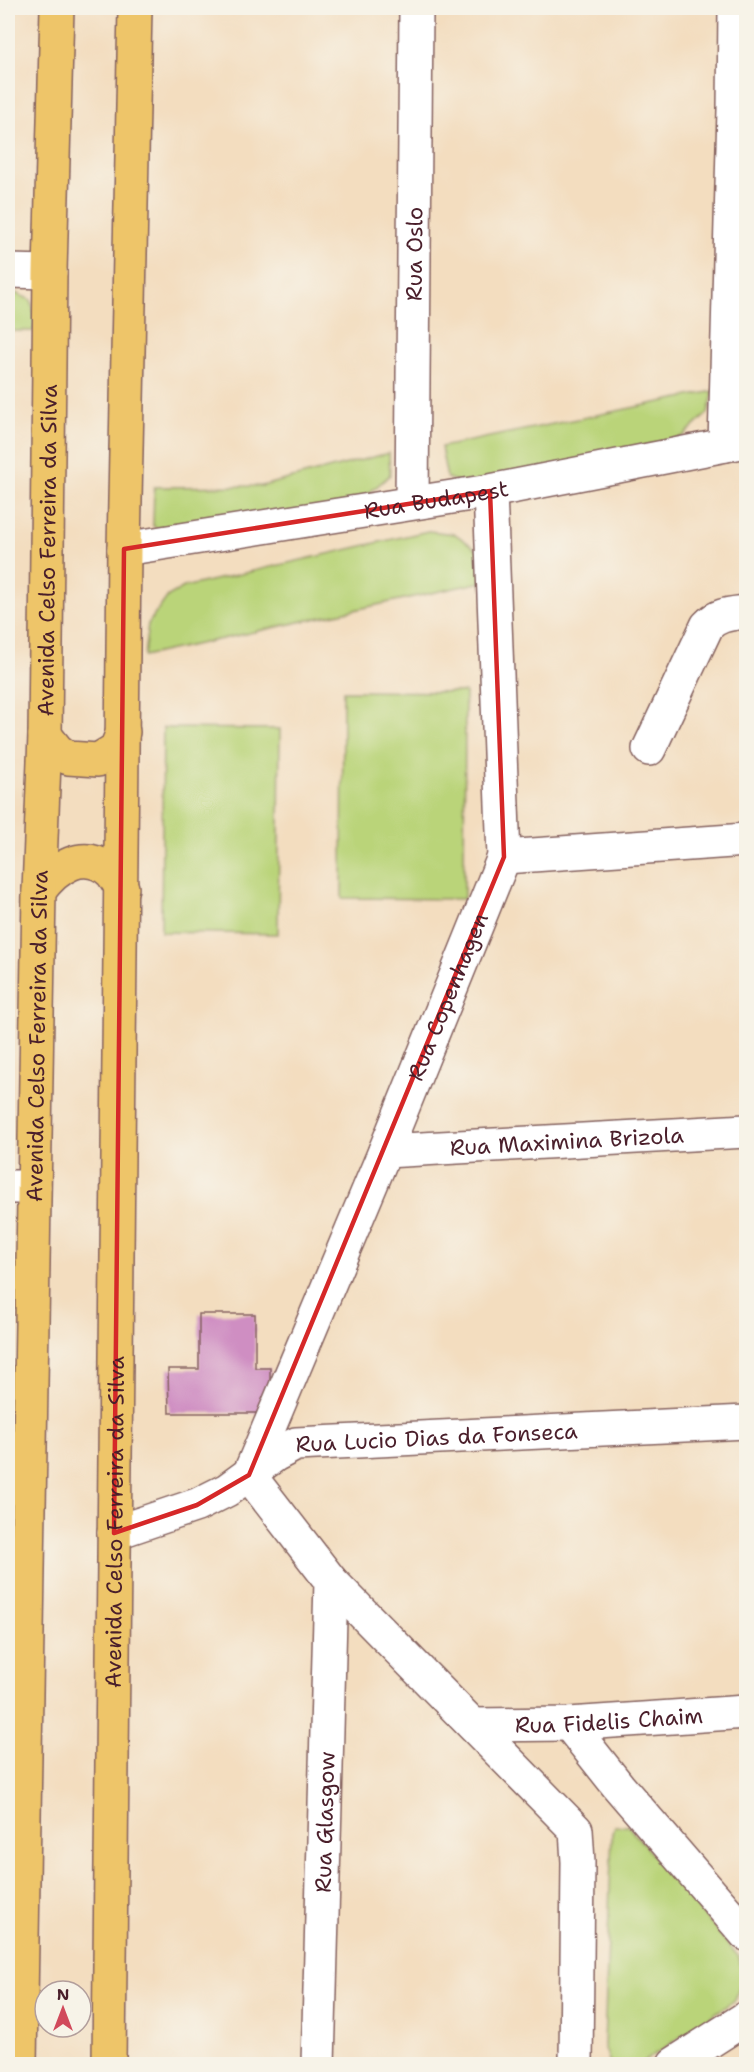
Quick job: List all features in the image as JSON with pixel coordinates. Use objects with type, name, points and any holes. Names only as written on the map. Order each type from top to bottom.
[{"type":"main road","name":"Avenida Celso Ferreira da Silva","points":[[20,2064],[21,1187],[39,891],[45,735],[50,272],[57,8]]},
{"type":"main road","name":"Avenida Celso Ferreira da Silva","points":[[109,2064],[124,549],[135,8]]},
{"type":"main road","points":[[45,735],[57,750],[68,758],[98,760],[116,749],[123,732]]},
{"type":"main road","points":[[39,891],[50,876],[62,867],[81,861],[89,861],[111,872],[122,888]]},
{"type":"street","name":"Rua Oslo","points":[[412,502],[417,8]]},
{"type":"street","points":[[735,8],[736,443]]},
{"type":"street","points":[[8,271],[50,272]]},
{"type":"street","name":"Rua Budapest","points":[[124,549],[490,491],[736,443]]},
{"type":"street","name":"Rua Copenhagen","points":[[249,1475],[385,1151],[504,857],[490,491]]},
{"type":"street","points":[[649,749],[707,626],[714,619],[735,613]]},
{"type":"street","points":[[504,857],[747,840]]},
{"type":"street","name":"Rua Maximina Brizola","points":[[385,1151],[747,1131]]},
{"type":"street","name":"Rua Lucio Dias da Fonseca","points":[[114,1533],[197,1505],[227,1490],[275,1455],[296,1444],[747,1422]]},
{"type":"street","points":[[249,1475],[331,1581],[576,1830],[578,1862],[576,2064]]},
{"type":"street","name":"Rua Glasgow","points":[[318,2064],[331,1581]]},
{"type":"street","name":"Rua Fidelis Chaim","points":[[473,1725],[569,1725],[747,1712]]},
{"type":"street","points":[[569,1725],[619,1787],[747,1934]]},
{"type":"street","points":[[674,2064],[747,2018]]},
{"type":"highlighted area","points":[[490,491],[504,857],[249,1475],[197,1505],[114,1533],[120,1046],[124,549]]},
{"type":"green space","points":[[8,290],[31,300],[35,318],[34,331],[8,331]]},
{"type":"green space","points":[[714,391],[708,413],[682,437],[469,486],[447,478],[441,447]]},
{"type":"green space","points":[[389,453],[390,475],[354,506],[180,539],[153,526],[154,487],[262,486]]},
{"type":"green space","points":[[428,531],[455,534],[478,550],[482,582],[144,656],[148,624],[168,596],[184,587]]},
{"type":"green space","points":[[343,691],[465,692],[464,899],[342,898]]},
{"type":"green space","points":[[163,728],[280,729],[278,934],[161,932]]},
{"type":"green space","points":[[615,1826],[628,1826],[739,1957],[743,1978],[735,2000],[641,2064],[610,2063],[604,2046],[612,1833]]},
{"type":"building","points":[[199,1314],[255,1314],[255,1368],[270,1368],[270,1413],[169,1413],[168,1369],[199,1369]]}]
